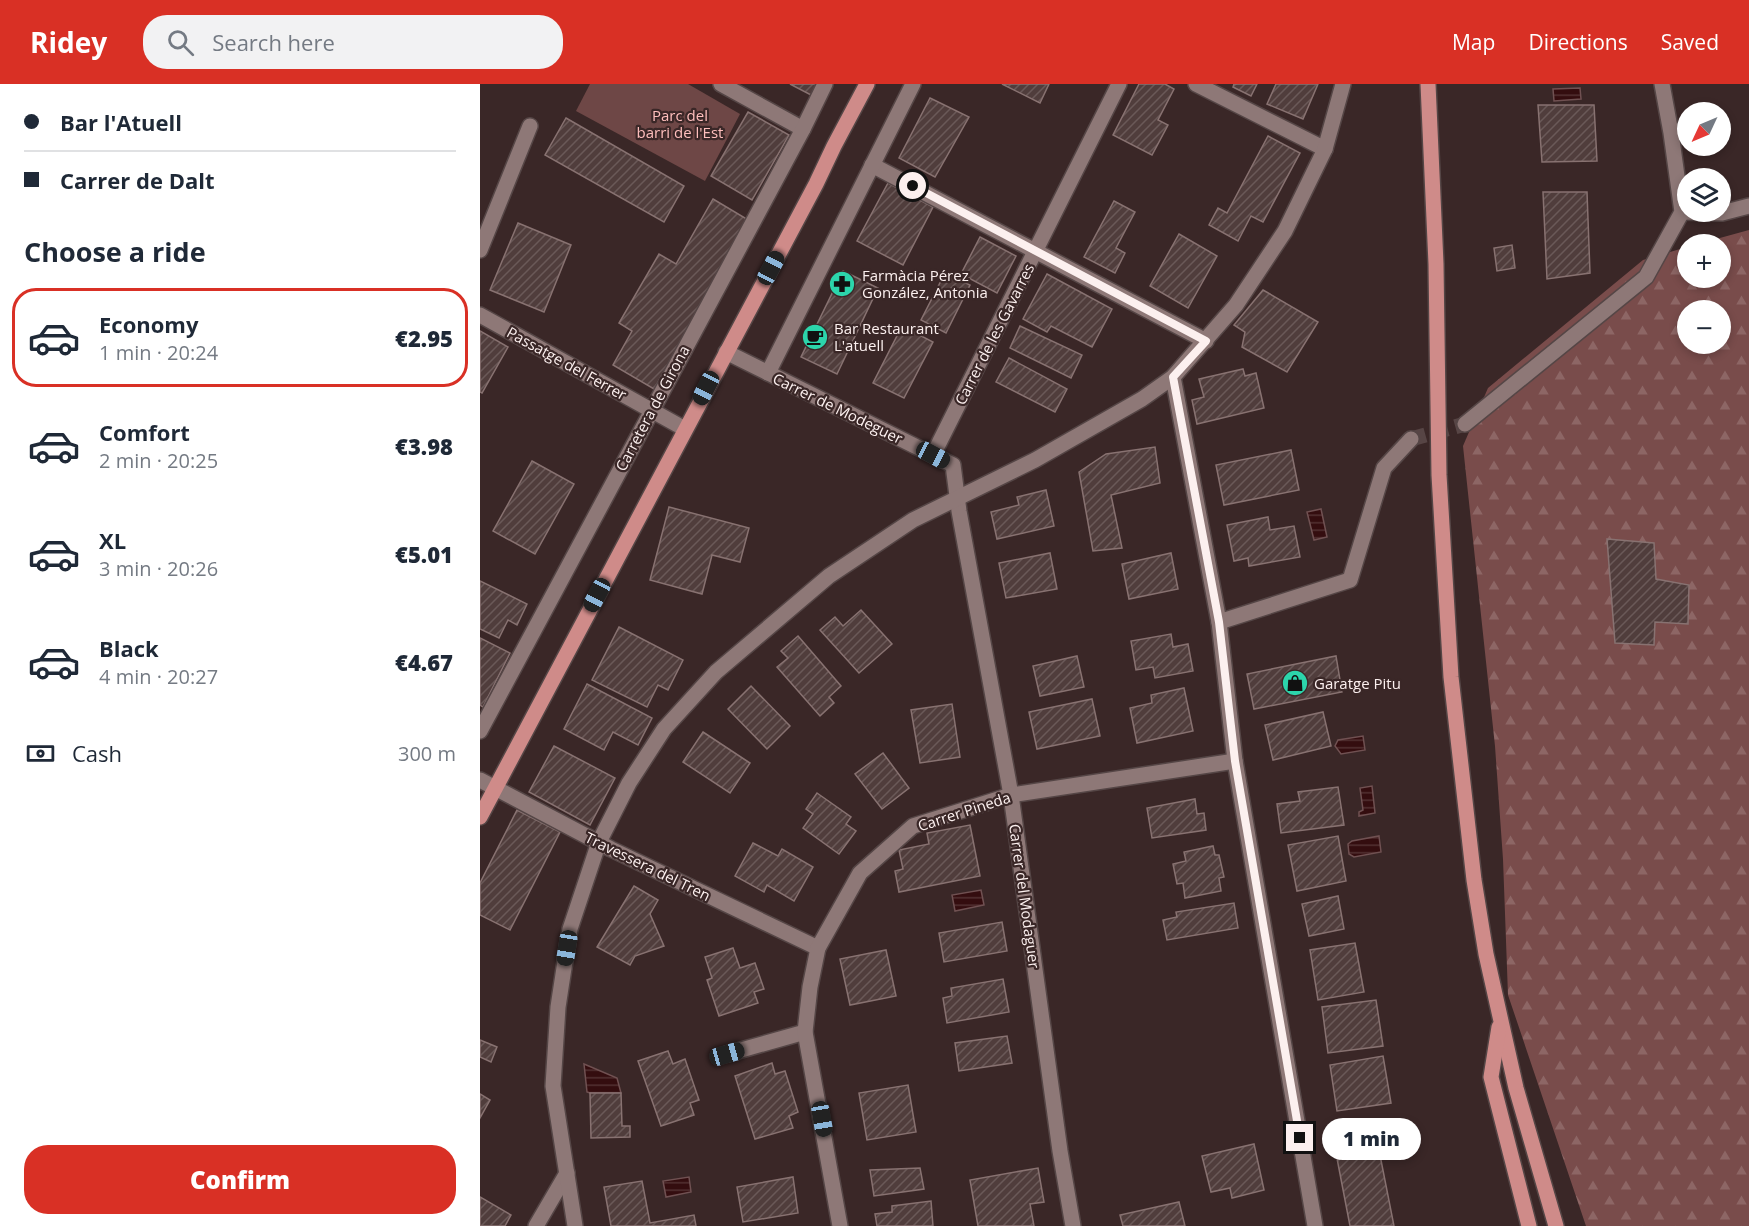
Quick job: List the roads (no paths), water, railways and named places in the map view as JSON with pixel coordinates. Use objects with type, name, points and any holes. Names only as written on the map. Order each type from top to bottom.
[{"type":"main road","points":[[480,817],[867,84]]},
{"type":"main road","points":[[1428,84],[1436,264],[1439,475],[1451,676],[1474,880],[1486,954],[1516,1088],[1556,1226]]},
{"type":"main road","points":[[1500,1018],[1491,1077],[1529,1226]]},
{"type":"main road","points":[[1549,1206],[1562,1226]]},
{"type":"street","points":[[721,84],[803,129]]},
{"type":"street","name":"Carretera de Girona","points":[[480,731],[825,84]]},
{"type":"street","points":[[768,373],[913,84]]},
{"type":"street","name":"Carrer de les Gavarres","points":[[933,455],[1119,84]]},
{"type":"street","points":[[1196,84],[1325,149]]},
{"type":"street","points":[[575,1226],[553,1086],[558,1007],[570,929],[599,842],[629,783],[664,729],[716,672],[829,576],[913,520],[1035,460],[1142,399],[1173,377],[1236,305],[1285,231],[1325,149],[1343,84]]},
{"type":"street","points":[[1662,84],[1677,176]]},
{"type":"street","points":[[480,250],[530,126]]},
{"type":"street","points":[[872,165],[1206,341]]},
{"type":"street","points":[[1731,211],[1749,206]]},
{"type":"street","points":[[1465,424],[1646,277],[1677,221]]},
{"type":"street","name":"Passatge del Ferrer","points":[[480,315],[685,429]]},
{"type":"street","name":"Carrer de Modeguer","points":[[726,352],[953,465],[957,497]]},
{"type":"street","points":[[1173,377],[1219,622],[1235,761],[1315,1226]]},
{"type":"street","points":[[1219,622],[1350,580],[1384,468],[1411,439]]},
{"type":"street","name":"Carrer del Modaguer","points":[[957,497],[1011,795],[1060,1151],[1073,1226]]},
{"type":"street","name":"Carrer Pineda","points":[[840,1226],[805,1032],[810,987],[818,948],[860,873],[913,826],[1011,795],[1235,761]]},
{"type":"street","name":"Travessera del Tren","points":[[480,780],[599,842],[818,948]]},
{"type":"street","points":[[727,1054],[805,1032]]},
{"type":"street","points":[[536,1226],[567,1173]]},
{"type":"tunnel","points":[[1411,439],[1465,424]]},
{"type":"place","name":"Farmàcia Pérez González, Antonia","points":[[842,284]]},
{"type":"place","name":"Bar Restaurant L'atuell","points":[[815,337]]},
{"type":"place","name":"Garatge Pitu","points":[[1295,683]]},
{"type":"park label","name":"Parc del barri de l'Est","points":[[680,124]]}]
